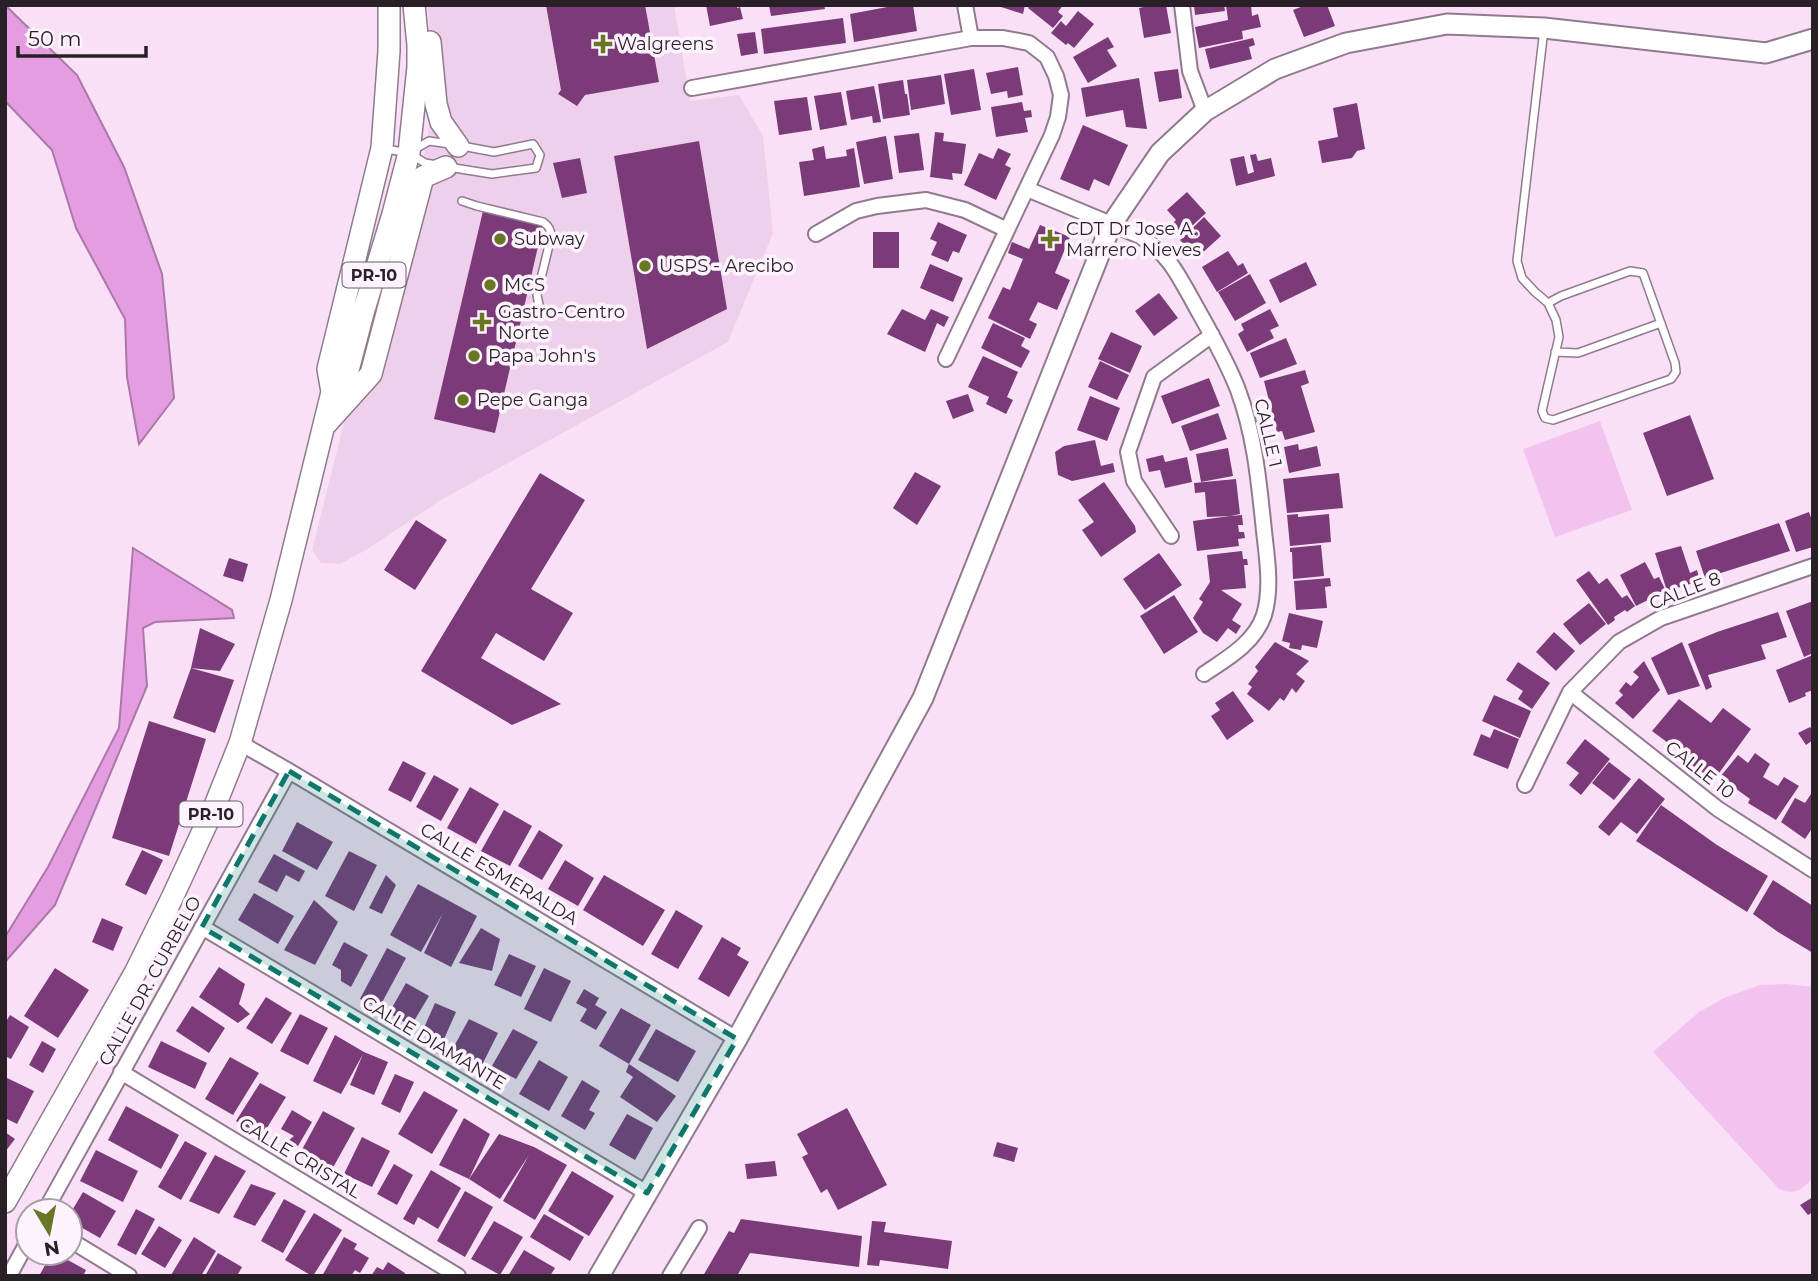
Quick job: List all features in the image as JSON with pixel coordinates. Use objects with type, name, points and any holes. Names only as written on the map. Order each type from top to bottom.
[{"type":"main road","name":"PR-10","points":[[332,393],[327,369],[382,148],[389,51],[389,5]]},
{"type":"main road","name":"PR-10","points":[[5,1202],[135,973],[173,898],[216,803],[249,717],[332,393],[347,374],[409,153],[418,67],[415,11]]},
{"type":"main road","points":[[415,11],[429,38],[436,104],[441,122],[458,146]]},
{"type":"main road","points":[[324,425],[371,374],[423,177],[446,167]]},
{"type":"street","points":[[965,5],[971,38]]},
{"type":"street","points":[[1182,5],[1190,71],[1205,111]]},
{"type":"street","points":[[598,1276],[737,1039],[923,698],[1111,225],[1160,153],[1205,111],[1275,69],[1346,43],[1447,24],[1544,28],[1766,53],[1813,39]]},
{"type":"street","points":[[692,88],[971,38],[1003,38],[1029,43],[1047,57],[1061,95],[1052,135],[946,359]]},
{"type":"street","name":"CALLE 1","points":[[1027,188],[1140,236],[1156,246],[1172,265],[1212,335],[1238,390],[1257,459],[1268,566],[1268,592],[1263,616],[1252,636],[1234,653],[1204,674]]},
{"type":"street","points":[[816,234],[856,211],[926,200],[965,210],[1007,230]]},
{"type":"street","points":[[1171,536],[1134,481],[1128,452],[1154,377],[1212,335]]},
{"type":"street","name":"CALLE 8","points":[[1525,785],[1570,692],[1619,642],[1661,618],[1813,566]]},
{"type":"street","name":"CALLE 10","points":[[1570,692],[1718,809],[1813,870]]},
{"type":"street","name":"CALLE ESMERALDA","points":[[240,743],[737,1039]]},
{"type":"street","name":"CALLE DR. CURBELO","points":[[53,1197],[289,771]]},
{"type":"street","name":"CALLE DIAMANTE","points":[[202,927],[647,1193]]},
{"type":"street","name":"CALLE CRISTAL","points":[[121,1072],[458,1276]]},
{"type":"street","points":[[670,1276],[699,1228]]},
{"type":"street","points":[[84,1249],[129,1276]]},
{"type":"lane","points":[[1544,28],[1517,261],[1522,278],[1548,303],[1556,320],[1559,337],[1542,411],[1545,418],[1553,420],[1671,379],[1676,372],[1643,273],[1630,271],[1548,303]]},
{"type":"lane","points":[[382,148],[409,153],[425,163],[492,174],[536,167],[540,155],[533,144],[494,152],[429,141],[409,153]]},
{"type":"lane","points":[[463,201],[543,222],[548,226],[551,237],[537,295],[539,305]]},
{"type":"lane","points":[[1555,352],[1578,353],[1661,323]]},
{"type":"highlighted area","points":[[289,771],[737,1039],[647,1193],[202,927]]},
{"type":"shaded area","points":[[5,5],[77,75],[124,167],[162,274],[174,398],[139,444],[127,377],[125,319],[76,228],[52,150],[5,101]]},
{"type":"shaded area","points":[[427,5],[674,5],[690,101],[739,95],[763,136],[773,233],[728,342],[441,500],[366,550],[340,564],[321,563],[312,550],[348,407],[357,393],[418,190],[429,127],[433,58]]},
{"type":"shaded area","points":[[1600,421],[1632,510],[1555,537],[1523,449]]},
{"type":"shaded area","points":[[133,548],[232,610],[234,618],[155,622],[143,628],[147,686],[55,905],[5,962],[5,937],[48,867],[119,728]]},
{"type":"shaded area","points":[[1760,985],[1813,987],[1813,1178],[1802,1188],[1790,1192],[1779,1189],[1653,1052],[1699,1012],[1726,997]]},
{"type":"building","name":"Walgreens","points":[[546,5],[645,5],[659,82],[585,95],[577,106],[558,94],[561,90]]},
{"type":"building","points":[[706,5],[737,5],[743,19],[710,26]]},
{"type":"building","points":[[769,5],[824,5],[825,9],[771,16]]},
{"type":"building","points":[[898,5],[913,5],[917,31],[854,42],[850,14]]},
{"type":"building","points":[[995,5],[1025,5],[1023,14]]},
{"type":"building","points":[[1030,5],[1063,5],[1058,12],[1063,16],[1053,28],[1028,8]]},
{"type":"building","points":[[1166,5],[1171,33],[1144,38],[1139,8]]},
{"type":"building","points":[[1194,5],[1224,5],[1225,11],[1195,15]]},
{"type":"building","points":[[1226,5],[1251,5],[1252,16],[1258,14],[1261,27],[1242,31],[1243,39],[1199,48],[1195,27],[1228,20]]},
{"type":"building","points":[[1306,5],[1327,5],[1335,26],[1304,37],[1293,10]]},
{"type":"building","points":[[1078,11],[1094,24],[1074,48],[1051,33],[1061,21],[1066,26]]},
{"type":"building","points":[[843,18],[846,43],[764,54],[761,29]]},
{"type":"building","points":[[755,32],[758,53],[741,56],[737,34]]},
{"type":"building","points":[[1108,37],[1114,47],[1107,50],[1117,66],[1088,83],[1073,57]]},
{"type":"building","points":[[1253,38],[1255,45],[1249,47],[1252,59],[1210,69],[1205,49]]},
{"type":"building","points":[[1018,67],[1023,95],[1008,98],[1007,91],[991,94],[986,73]]},
{"type":"building","points":[[974,69],[981,110],[951,115],[944,74]]},
{"type":"building","points":[[1178,69],[1182,98],[1159,102],[1154,72]]},
{"type":"building","points":[[941,75],[945,104],[911,110],[907,80]]},
{"type":"building","points":[[1139,78],[1147,129],[1126,127],[1123,110],[1086,117],[1081,88]]},
{"type":"building","points":[[903,80],[910,115],[883,119],[878,84]]},
{"type":"building","points":[[874,86],[881,122],[873,123],[872,116],[851,120],[846,91]]},
{"type":"building","points":[[841,92],[847,125],[820,130],[814,96]]},
{"type":"building","points":[[807,97],[812,130],[779,135],[774,101]]},
{"type":"building","points":[[1022,102],[1024,111],[1031,110],[1032,117],[1025,118],[1028,132],[996,137],[991,107]]},
{"type":"building","points":[[1357,103],[1365,149],[1357,151],[1352,158],[1322,163],[1318,141],[1338,137],[1333,108]]},
{"type":"building","points":[[1083,125],[1128,145],[1109,186],[1094,179],[1089,191],[1060,179]]},
{"type":"building","points":[[935,132],[944,133],[943,141],[966,144],[962,174],[952,173],[953,180],[930,177]]},
{"type":"building","points":[[919,133],[924,170],[899,173],[894,136]]},
{"type":"building","points":[[886,136],[893,179],[864,184],[856,142]]},
{"type":"building","points":[[699,141],[727,309],[647,349],[614,156]]},
{"type":"building","points":[[824,146],[826,159],[847,156],[846,150],[854,148],[860,187],[804,196],[799,162],[814,160],[812,149]]},
{"type":"building","points":[[998,148],[1011,154],[1005,165],[1011,168],[996,200],[964,185],[979,153],[993,159]]},
{"type":"building","points":[[1256,154],[1258,161],[1271,158],[1275,176],[1236,186],[1230,159],[1244,156],[1248,174],[1254,172],[1250,155]]},
{"type":"building","points":[[580,158],[587,193],[562,198],[553,163]]},
{"type":"building","points":[[1187,192],[1206,213],[1179,238],[1169,227],[1176,220],[1167,210]]},
{"type":"building","points":[[483,211],[543,225],[495,433],[434,419]]},
{"type":"building","points":[[1204,217],[1221,236],[1200,255],[1195,250],[1192,253],[1180,240]]},
{"type":"building","points":[[938,222],[967,235],[959,253],[953,251],[948,262],[931,255],[937,242],[930,239]]},
{"type":"building","points":[[1040,225],[1070,237],[1055,273],[1070,280],[1057,310],[1038,302],[1029,320],[1037,324],[1030,339],[988,318],[1003,287],[1010,290],[1023,259],[1008,253],[1012,242],[1029,249]]},
{"type":"building","points":[[873,232],[899,232],[899,268],[873,268]]},
{"type":"building","points":[[1228,251],[1238,266],[1243,263],[1248,273],[1217,292],[1202,267]]},
{"type":"building","points":[[1306,262],[1317,285],[1280,303],[1269,280]]},
{"type":"building","points":[[930,264],[963,278],[953,302],[920,288]]},
{"type":"building","points":[[1250,274],[1266,303],[1235,321],[1218,292]]},
{"type":"building","points":[[1159,293],[1178,318],[1154,336],[1135,311]]},
{"type":"building","points":[[902,309],[925,320],[931,309],[949,317],[944,327],[937,323],[925,352],[887,334]]},
{"type":"building","points":[[1270,309],[1279,326],[1270,330],[1274,338],[1247,352],[1238,334],[1244,330],[1241,324]]},
{"type":"building","points":[[993,323],[1025,338],[1021,346],[1030,351],[1021,368],[981,348]]},
{"type":"building","points":[[1111,332],[1142,346],[1130,373],[1098,359]]},
{"type":"building","points":[[1286,338],[1297,364],[1260,378],[1250,353]]},
{"type":"building","points":[[983,356],[1018,372],[1007,397],[1013,400],[1006,414],[986,404],[989,397],[968,387]]},
{"type":"building","points":[[1100,361],[1129,375],[1117,400],[1088,387]]},
{"type":"building","points":[[1305,370],[1309,383],[1301,386],[1315,432],[1285,440],[1282,431],[1277,432],[1264,381]]},
{"type":"building","points":[[1209,378],[1220,406],[1172,424],[1161,396]]},
{"type":"building","points":[[968,394],[974,411],[953,419],[946,401]]},
{"type":"building","points":[[1090,396],[1120,408],[1107,441],[1077,430]]},
{"type":"building","points":[[1218,413],[1227,439],[1190,451],[1181,426]]},
{"type":"building","points":[[1690,415],[1714,479],[1667,496],[1643,433]]},
{"type":"building","points":[[1095,440],[1101,466],[1113,463],[1115,472],[1072,481],[1058,475],[1055,452],[1064,446]]},
{"type":"building","points":[[1298,444],[1299,450],[1317,446],[1321,466],[1289,473],[1284,447]]},
{"type":"building","points":[[1228,448],[1233,476],[1201,482],[1196,454]]},
{"type":"building","points":[[1163,455],[1165,462],[1187,457],[1192,482],[1165,488],[1160,470],[1149,472],[1146,459]]},
{"type":"building","points":[[915,472],[941,486],[917,525],[893,508]]},
{"type":"building","points":[[540,473],[585,500],[531,589],[573,613],[544,661],[496,633],[481,658],[561,704],[512,725],[421,671]]},
{"type":"building","points":[[1339,473],[1343,508],[1287,513],[1283,479]]},
{"type":"building","points":[[1236,479],[1240,514],[1207,517],[1205,492],[1195,493],[1194,483]]},
{"type":"building","points":[[1104,482],[1135,526],[1136,532],[1101,557],[1082,530],[1094,522],[1078,500]]},
{"type":"building","points":[[1809,512],[1813,523],[1813,547],[1796,552],[1785,521]]},
{"type":"building","points":[[1298,514],[1298,517],[1329,514],[1331,542],[1290,546],[1287,515]]},
{"type":"building","points":[[1242,515],[1243,525],[1238,525],[1239,532],[1244,532],[1245,538],[1238,539],[1239,546],[1197,551],[1193,521]]},
{"type":"building","points":[[416,520],[447,540],[415,590],[384,570]]},
{"type":"building","points":[[1779,523],[1790,551],[1705,578],[1696,551]]},
{"type":"building","points":[[1321,545],[1324,576],[1293,579],[1290,548]]},
{"type":"building","points":[[1681,546],[1690,573],[1697,570],[1700,581],[1667,591],[1655,553]]},
{"type":"building","points":[[1242,551],[1243,559],[1247,559],[1248,565],[1244,565],[1246,588],[1221,590],[1242,604],[1232,620],[1241,626],[1236,634],[1228,628],[1217,642],[1203,633],[1193,618],[1203,602],[1199,599],[1210,582],[1207,555]]},
{"type":"building","points":[[1159,553],[1182,585],[1145,610],[1123,579]]},
{"type":"building","points":[[229,558],[248,564],[243,582],[223,576]]},
{"type":"building","points":[[1645,562],[1654,579],[1659,577],[1666,591],[1636,606],[1620,575]]},
{"type":"building","points":[[1589,571],[1599,584],[1607,578],[1622,598],[1627,595],[1635,606],[1614,617],[1615,620],[1608,625],[1576,580]]},
{"type":"building","points":[[1330,578],[1331,586],[1325,587],[1327,608],[1296,610],[1294,581]]},
{"type":"building","points":[[1174,595],[1198,632],[1164,654],[1140,616]]},
{"type":"building","points":[[1813,601],[1813,653],[1804,657],[1786,611]]},
{"type":"building","points":[[1589,603],[1606,624],[1580,645],[1563,624]]},
{"type":"building","points":[[1778,612],[1787,637],[1761,645],[1766,659],[1708,675],[1712,687],[1706,690],[1688,644]]},
{"type":"building","points":[[1289,613],[1323,621],[1317,648],[1302,645],[1301,650],[1289,648],[1290,643],[1282,641]]},
{"type":"building","points":[[200,628],[235,644],[220,671],[191,668]]},
{"type":"building","points":[[1554,632],[1575,651],[1556,671],[1536,652]]},
{"type":"building","points":[[1275,642],[1309,661],[1296,674],[1305,681],[1296,693],[1292,688],[1284,701],[1280,698],[1269,711],[1247,694],[1252,687],[1248,684],[1258,671],[1255,667]]},
{"type":"building","points":[[1682,642],[1700,686],[1668,695],[1651,658]]},
{"type":"building","points":[[1813,655],[1813,690],[1789,703],[1776,670]]},
{"type":"building","points":[[1644,661],[1660,690],[1633,719],[1615,703],[1623,695],[1619,691],[1626,682],[1631,686],[1639,677],[1633,672]]},
{"type":"building","points":[[1518,662],[1550,683],[1532,709],[1518,699],[1523,691],[1506,680]]},
{"type":"building","points":[[191,668],[234,680],[215,733],[173,718]]},
{"type":"building","points":[[1233,691],[1254,721],[1227,740],[1211,716],[1220,710],[1215,703]]},
{"type":"building","points":[[1494,695],[1531,711],[1520,738],[1482,721]]},
{"type":"building","points":[[1679,699],[1711,723],[1723,708],[1751,729],[1714,780],[1684,760],[1687,757],[1652,731]]},
{"type":"building","points":[[149,721],[206,739],[169,856],[112,838]]},
{"type":"building","points":[[1810,727],[1813,740],[1806,745],[1798,733]]},
{"type":"building","points":[[1494,729],[1519,739],[1508,769],[1473,755],[1481,734],[1490,738]]},
{"type":"building","points":[[1585,739],[1610,759],[1581,795],[1569,785],[1579,773],[1566,763]]},
{"type":"building","points":[[1755,753],[1770,764],[1763,777],[1778,786],[1784,777],[1799,786],[1776,820],[1748,803],[1750,799],[1720,777],[1738,755],[1748,763]]},
{"type":"building","points":[[403,761],[426,773],[411,802],[388,790]]},
{"type":"building","points":[[1609,762],[1631,779],[1614,800],[1592,783]]},
{"type":"building","points":[[434,775],[459,789],[441,821],[416,807]]},
{"type":"building","points":[[1639,778],[1665,799],[1637,834],[1621,822],[1609,836],[1598,827]]},
{"type":"building","points":[[470,787],[499,804],[476,844],[447,828]]},
{"type":"building","points":[[1813,791],[1813,827],[1805,839],[1781,822],[1795,798],[1805,803]]},
{"type":"building","points":[[1661,805],[1717,845],[1768,876],[1747,912],[1636,841]]},
{"type":"building","points":[[504,810],[532,826],[510,866],[481,851]]},
{"type":"building","points":[[297,822],[333,842],[317,870],[282,851]]},
{"type":"building","points":[[539,830],[563,845],[542,880],[518,866]]},
{"type":"building","points":[[142,850],[163,860],[146,895],[125,885]]},
{"type":"building","points":[[349,851],[377,865],[354,911],[325,896]]},
{"type":"building","points":[[274,854],[305,871],[299,882],[286,875],[277,892],[258,882]]},
{"type":"building","points":[[565,860],[594,878],[578,906],[548,889]]},
{"type":"building","points":[[386,875],[396,885],[382,914],[369,908]]},
{"type":"building","points":[[604,875],[665,910],[643,946],[583,910]]},
{"type":"building","points":[[1773,880],[1813,906],[1813,953],[1753,914]]},
{"type":"building","points":[[418,884],[477,916],[451,967],[424,953],[443,913],[421,952],[390,935]]},
{"type":"building","points":[[254,893],[294,916],[278,944],[238,920]]},
{"type":"building","points":[[314,900],[338,922],[315,965],[284,950]]},
{"type":"building","points":[[676,910],[703,926],[678,969],[651,954]]},
{"type":"building","points":[[102,918],[123,927],[113,951],[92,942]]},
{"type":"building","points":[[481,928],[500,939],[492,971],[459,963]]},
{"type":"building","points":[[722,937],[741,948],[737,955],[749,962],[729,997],[698,979]]},
{"type":"building","points":[[344,942],[368,955],[351,987],[341,981],[341,970],[332,965]]},
{"type":"building","points":[[387,948],[406,958],[379,1008],[360,999]]},
{"type":"building","points":[[509,954],[536,966],[521,997],[494,985]]},
{"type":"building","points":[[219,967],[245,984],[239,1004],[250,1014],[238,1023],[199,997]]},
{"type":"building","points":[[55,968],[89,990],[58,1038],[24,1016]]},
{"type":"building","points":[[544,968],[571,981],[551,1022],[524,1009]]},
{"type":"building","points":[[406,983],[429,996],[411,1026],[389,1013]]},
{"type":"building","points":[[584,989],[599,998],[595,1005],[607,1012],[596,1030],[580,1021],[587,1009],[576,1003]]},
{"type":"building","points":[[266,997],[292,1013],[272,1044],[246,1028]]},
{"type":"building","points":[[435,1003],[456,1012],[444,1039],[423,1030]]},
{"type":"building","points":[[192,1006],[225,1028],[209,1053],[176,1031]]},
{"type":"building","points":[[621,1008],[651,1025],[629,1064],[599,1046]]},
{"type":"building","points":[[300,1014],[328,1028],[308,1065],[280,1051]]},
{"type":"building","points":[[10,1015],[29,1027],[11,1059],[5,1056],[5,1023]]},
{"type":"building","points":[[469,1019],[498,1033],[482,1065],[452,1050]]},
{"type":"building","points":[[513,1029],[538,1042],[516,1079],[492,1066]]},
{"type":"building","points":[[656,1029],[696,1051],[678,1082],[638,1060]]},
{"type":"building","points":[[335,1035],[388,1062],[374,1095],[350,1085],[363,1054],[341,1094],[313,1081]]},
{"type":"building","points":[[42,1041],[56,1049],[43,1073],[29,1065]]},
{"type":"building","points":[[161,1041],[207,1063],[195,1089],[148,1067]]},
{"type":"building","points":[[230,1057],[259,1073],[233,1115],[205,1099]]},
{"type":"building","points":[[539,1060],[568,1077],[549,1111],[519,1094]]},
{"type":"building","points":[[629,1064],[676,1096],[657,1122],[620,1097],[633,1077],[626,1072]]},
{"type":"building","points":[[395,1074],[414,1082],[400,1113],[381,1104]]},
{"type":"building","points":[[5,1077],[34,1091],[17,1124],[5,1118]]},
{"type":"building","points":[[582,1080],[600,1091],[589,1110],[595,1113],[585,1130],[561,1116]]},
{"type":"building","points":[[260,1083],[286,1097],[262,1136],[236,1121]]},
{"type":"building","points":[[424,1091],[458,1110],[432,1154],[398,1134]]},
{"type":"building","points":[[126,1106],[179,1135],[161,1169],[108,1140]]},
{"type":"building","points":[[847,1108],[887,1185],[838,1210],[827,1189],[821,1193],[802,1157],[808,1154],[797,1134]]},
{"type":"building","points":[[292,1110],[312,1122],[298,1146],[288,1141],[294,1136],[281,1129]]},
{"type":"building","points":[[323,1111],[355,1128],[330,1173],[299,1155]]},
{"type":"building","points":[[627,1114],[653,1128],[635,1160],[609,1145]]},
{"type":"building","points":[[464,1118],[490,1134],[469,1179],[439,1165]]},
{"type":"building","points":[[5,1132],[15,1139],[5,1152]]},
{"type":"building","points":[[499,1134],[534,1147],[567,1165],[535,1220],[503,1201],[529,1155],[500,1199],[469,1179]]},
{"type":"building","points":[[362,1137],[390,1151],[372,1187],[344,1174]]},
{"type":"building","points":[[185,1141],[207,1153],[181,1200],[158,1187]]},
{"type":"building","points":[[997,1142],[1018,1148],[1014,1162],[993,1156]]},
{"type":"building","points":[[96,1150],[138,1171],[123,1202],[80,1181]]},
{"type":"building","points":[[215,1155],[246,1171],[219,1214],[189,1201]]},
{"type":"building","points":[[775,1161],[777,1176],[747,1179],[745,1164]]},
{"type":"building","points":[[394,1164],[413,1175],[397,1205],[377,1194]]},
{"type":"building","points":[[431,1170],[461,1188],[438,1229],[418,1217],[414,1225],[403,1219]]},
{"type":"building","points":[[572,1171],[614,1196],[589,1236],[548,1211]]},
{"type":"building","points":[[251,1184],[276,1193],[255,1226],[233,1217]]},
{"type":"building","points":[[465,1191],[493,1207],[465,1257],[437,1241]]},
{"type":"building","points":[[83,1192],[116,1211],[100,1238],[84,1229],[84,1197],[80,1197]]},
{"type":"building","points":[[1813,1197],[1813,1212],[1808,1215],[1800,1205]]},
{"type":"building","points":[[284,1199],[306,1211],[283,1253],[261,1241]]},
{"type":"building","points":[[136,1209],[155,1219],[136,1255],[117,1245]]},
{"type":"building","points":[[314,1213],[342,1230],[312,1276],[285,1260]]},
{"type":"building","points":[[544,1214],[584,1237],[570,1261],[530,1237]]},
{"type":"building","points":[[741,1219],[862,1236],[859,1267],[750,1253],[737,1276],[703,1276],[729,1231],[734,1233]]},
{"type":"building","points":[[494,1221],[523,1237],[500,1275],[471,1259]]},
{"type":"building","points":[[872,1221],[886,1222],[884,1232],[952,1241],[948,1269],[880,1260],[879,1266],[867,1265]]},
{"type":"building","points":[[159,1226],[182,1240],[165,1268],[141,1254]]},
{"type":"building","points":[[194,1237],[216,1251],[201,1276],[172,1276],[171,1275]]},
{"type":"building","points":[[344,1237],[357,1244],[354,1249],[369,1258],[360,1273],[355,1270],[351,1276],[322,1276]]},
{"type":"building","points":[[524,1250],[555,1268],[550,1276],[508,1276]]},
{"type":"building","points":[[218,1253],[242,1267],[237,1276],[205,1276]]},
{"type":"building","points":[[388,1262],[405,1273],[404,1276],[371,1276],[377,1267],[383,1270]]},
{"type":"building","points":[[44,1267],[81,1267],[86,1270],[83,1276],[39,1276]]},
{"type":"place","name":"Walgreens","points":[[603,44]]},
{"type":"place","name":"Subway","points":[[500,239]]},
{"type":"place","name":"CDT Dr Jose A. Marrero Nieves","points":[[1050,239]]},
{"type":"place","name":"USPS - Arecibo","points":[[645,266]]},
{"type":"place","name":"MCS","points":[[490,285]]},
{"type":"place","name":"Gastro-Centro Norte","points":[[482,322]]},
{"type":"place","name":"Papa John's","points":[[474,356]]},
{"type":"place","name":"Pepe Ganga","points":[[463,400]]}]
